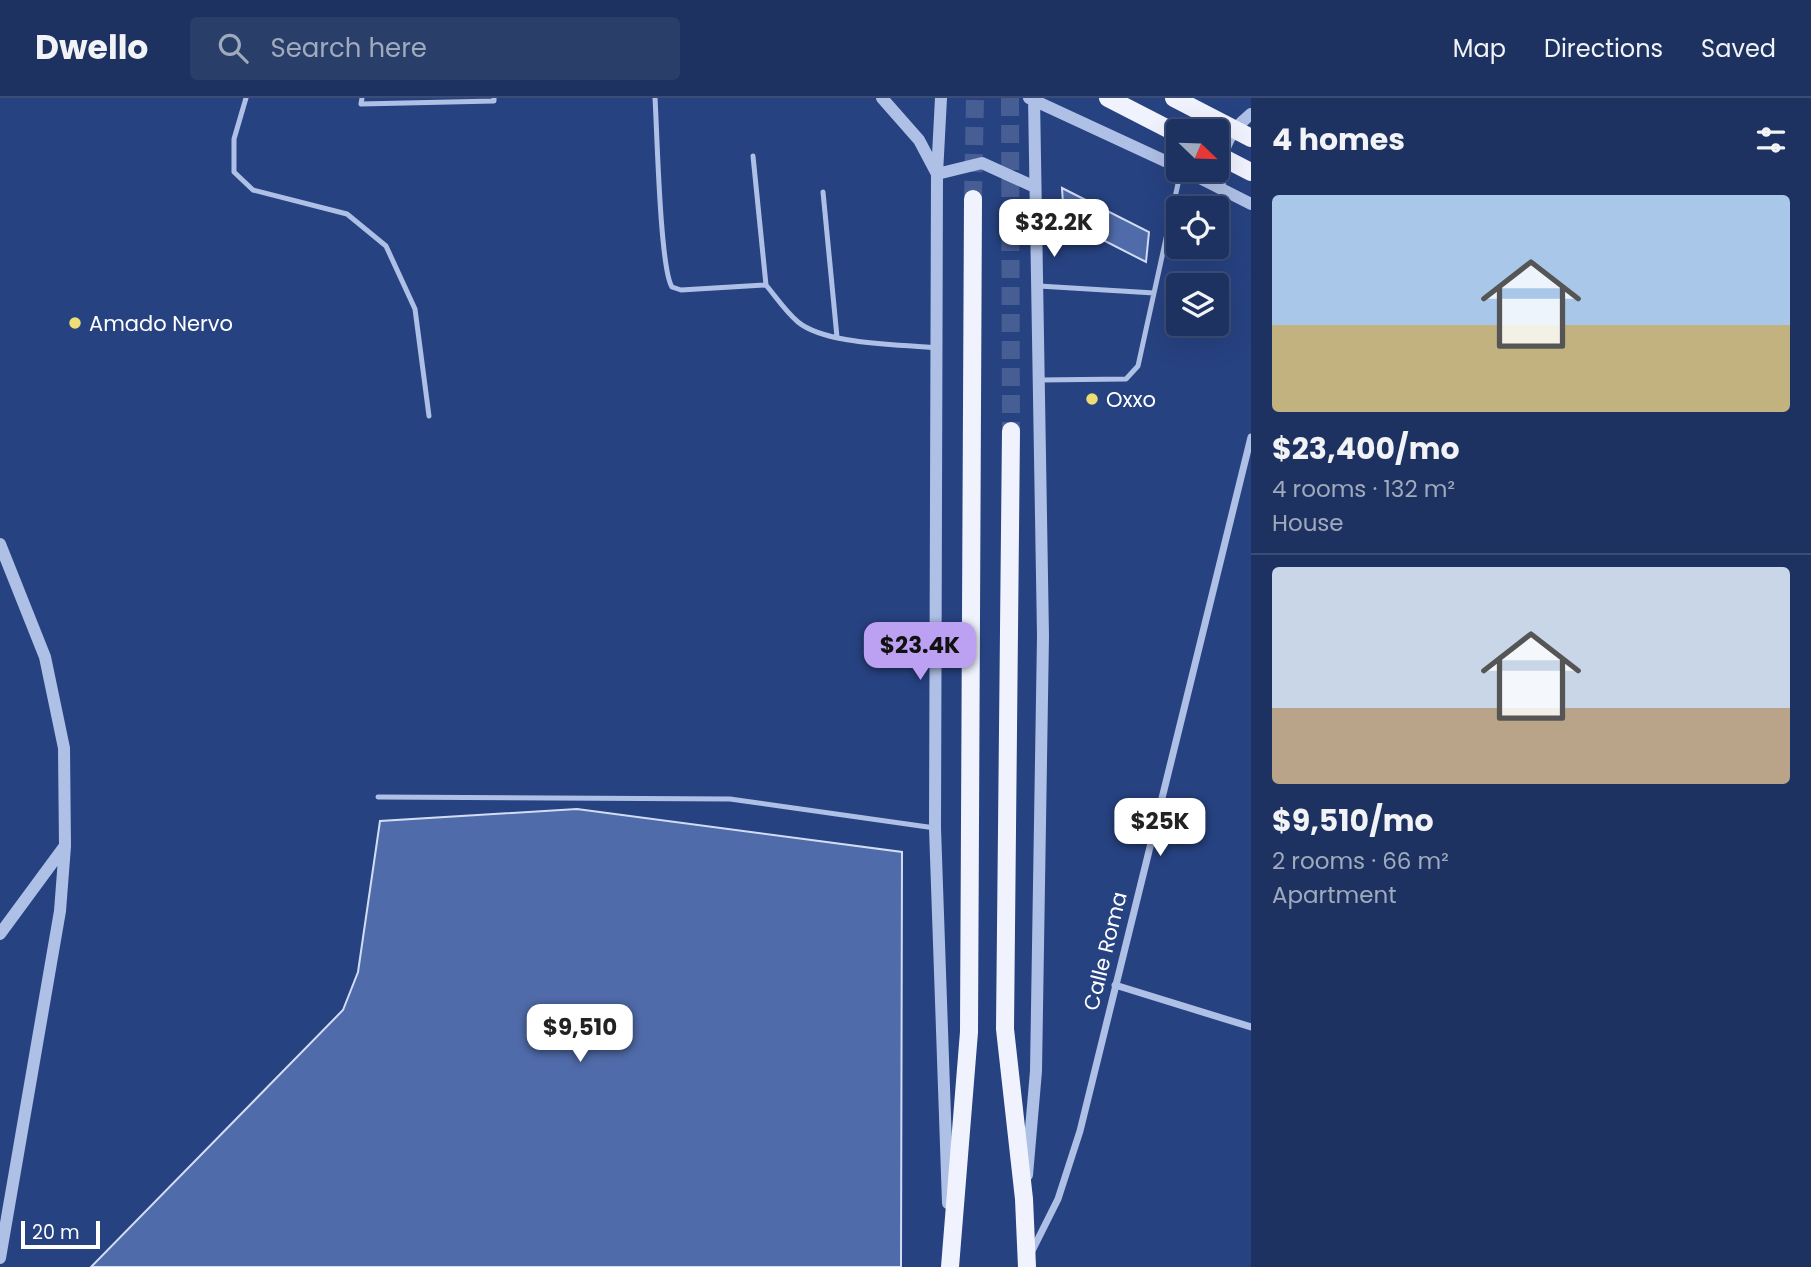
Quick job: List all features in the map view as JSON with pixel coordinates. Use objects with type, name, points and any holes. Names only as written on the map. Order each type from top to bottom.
[{"type":"main road","points":[[1108,98],[1166,128]]},
{"type":"main road","points":[[1174,98],[1251,138]]},
{"type":"main road","points":[[1229,161],[1251,172]]},
{"type":"main road","points":[[950,1267],[969,1032],[973,199]]},
{"type":"main road","points":[[1011,430],[1005,1029],[1024,1199],[1027,1265]]},
{"type":"street","points":[[882,98],[919,140],[937,174]]},
{"type":"street","points":[[941,98],[937,174],[935,828],[950,1267]]},
{"type":"street","points":[[1024,1199],[1036,1071],[1043,636],[1039,286],[1032,99],[1166,162]]},
{"type":"street","points":[[1220,188],[1219,164],[1225,143],[1237,126],[1251,114]]},
{"type":"street","points":[[937,174],[982,163],[1035,187]]},
{"type":"street","points":[[1208,182],[1251,204]]},
{"type":"street","name":"Calle Roma","points":[[1027,1265],[1058,1199],[1080,1131],[1251,437]]},
{"type":"street","points":[[0,544],[45,657],[64,748],[65,846],[60,911],[0,1258]]},
{"type":"street","points":[[0,934],[65,846]]},
{"type":"street","points":[[1115,985],[1251,1027]]},
{"type":"lane","points":[[246,98],[234,139],[234,172],[253,190],[347,214],[386,246],[415,309],[429,416]]},
{"type":"lane","points":[[362,98],[361,104],[494,101],[494,98]]},
{"type":"lane","points":[[655,98],[668,281],[672,287],[681,290],[766,285]]},
{"type":"lane","points":[[753,156],[766,285],[798,322],[813,331],[837,337],[937,348]]},
{"type":"lane","points":[[1040,380],[1126,379],[1132,376],[1138,366],[1178,182]]},
{"type":"lane","points":[[823,192],[837,337]]},
{"type":"lane","points":[[1039,286],[1154,293]]},
{"type":"lane","points":[[378,797],[730,799],[935,828]]},
{"type":"building","points":[[1062,188],[1149,232],[1146,262],[1064,220]]},
{"type":"building","points":[[577,809],[902,852],[901,1267],[91,1267],[343,1010],[358,972],[380,821]]},
{"type":"tunnel","points":[[973,199],[975,98]]},
{"type":"tunnel","points":[[1010,98],[1011,431]]},
{"type":"place","name":"Amado Nervo","points":[[75,323]]},
{"type":"place","name":"Oxxo","points":[[1092,399]]}]
